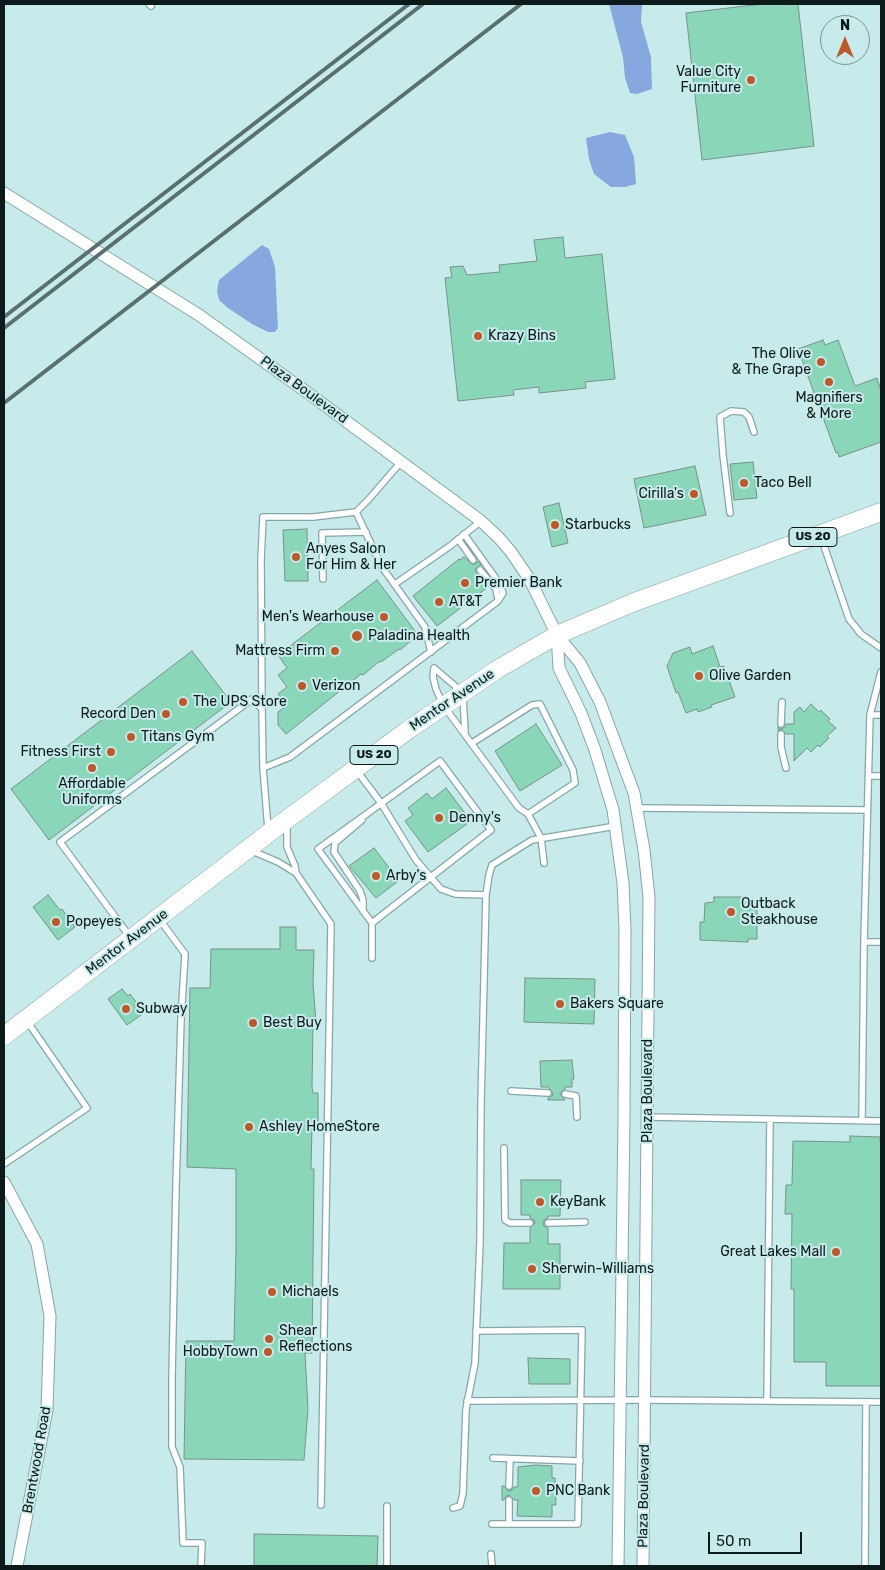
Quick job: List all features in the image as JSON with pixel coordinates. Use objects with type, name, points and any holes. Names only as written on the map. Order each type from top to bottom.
[{"type":"main road","name":"Mentor Avenue","points":[[4,1036],[268,833],[443,705],[498,669],[558,635],[632,603],[881,512]]},
{"type":"street","name":"Plaza Boulevard","points":[[4,193],[199,315],[402,461],[481,521],[511,552],[530,580],[558,635],[580,663],[600,702],[622,760],[637,808],[649,897],[643,1566]]},
{"type":"street","name":"Plaza Boulevard","points":[[558,635],[559,668],[581,713],[611,802],[624,883],[626,930],[618,1566]]},
{"type":"street","name":"Brentwood Road","points":[[4,1182],[37,1244],[50,1316],[48,1410],[17,1566]]},
{"type":"lane","points":[[730,512],[722,454],[720,417],[731,411],[744,412],[749,417],[754,432]]},
{"type":"lane","points":[[268,833],[263,768],[262,708],[263,517],[313,517],[356,512],[369,500],[402,461]]},
{"type":"lane","points":[[356,512],[382,567],[425,627],[431,652]]},
{"type":"lane","points":[[395,584],[481,521]]},
{"type":"lane","points":[[323,579],[322,533],[366,532]]},
{"type":"lane","points":[[263,768],[290,757],[498,601],[502,593],[500,584],[464,534]]},
{"type":"lane","points":[[820,534],[849,619],[860,634],[881,648]]},
{"type":"lane","points":[[458,539],[473,560]]},
{"type":"lane","points":[[480,570],[496,589],[499,595],[498,601]]},
{"type":"lane","points":[[465,734],[463,691],[434,668],[433,677],[443,705],[519,808],[528,814],[541,838],[544,863]]},
{"type":"lane","points":[[862,1120],[864,942],[867,810],[870,776],[870,715],[881,672]]},
{"type":"lane","points":[[132,939],[60,842],[252,699],[262,708]]},
{"type":"lane","points":[[781,724],[782,702]]},
{"type":"lane","points":[[472,743],[532,705],[540,704],[573,770],[575,783],[528,814]]},
{"type":"lane","points":[[870,715],[881,715]]},
{"type":"lane","points":[[781,734],[781,747],[786,768]]},
{"type":"lane","points":[[372,923],[491,830],[440,761],[318,849],[372,923],[372,958]]},
{"type":"lane","points":[[356,769],[381,803],[416,860],[441,889],[455,894],[486,895]]},
{"type":"lane","points":[[870,776],[881,776]]},
{"type":"lane","points":[[637,808],[867,810]]},
{"type":"lane","points":[[363,911],[363,900],[360,890],[334,852],[335,843],[359,824],[366,814]]},
{"type":"lane","points":[[287,819],[287,847],[296,873]]},
{"type":"lane","points":[[452,1508],[460,1506],[463,1493],[467,1401],[475,1363],[480,1242],[481,1104],[488,875],[492,865],[532,840],[616,826]]},
{"type":"lane","points":[[248,849],[278,862],[296,873],[331,924],[321,1505]]},
{"type":"lane","points":[[158,918],[185,954],[181,1019],[172,1447],[180,1467],[183,1543],[202,1543],[201,1566]]},
{"type":"lane","points":[[864,942],[881,942]]},
{"type":"lane","points":[[4,1164],[87,1108],[26,1019]]},
{"type":"lane","points":[[511,1091],[548,1093]]},
{"type":"lane","points":[[565,1094],[576,1096],[577,1117]]},
{"type":"lane","points":[[647,1118],[881,1120]]},
{"type":"lane","points":[[767,1401],[770,1119]]},
{"type":"lane","points":[[504,1148],[504,1220],[510,1223],[530,1223]]},
{"type":"lane","points":[[548,1224],[585,1222]]},
{"type":"lane","points":[[476,1331],[582,1330],[578,1524],[492,1524]]},
{"type":"lane","points":[[467,1401],[881,1402]]},
{"type":"lane","points":[[865,1566],[866,1402]]},
{"type":"lane","points":[[493,1458],[580,1461]]},
{"type":"lane","points":[[509,1486],[510,1459]]},
{"type":"lane","points":[[509,1500],[509,1524]]},
{"type":"lane","points":[[387,1506],[387,1566]]},
{"type":"lane","points":[[492,1554],[492,1566]]},
{"type":"water","points":[[609,4],[642,4],[641,22],[651,57],[652,89],[637,94],[630,93]]},
{"type":"water","points":[[610,132],[625,135],[634,157],[636,184],[625,187],[611,187],[594,174],[589,159],[586,138]]},
{"type":"water","points":[[262,245],[269,249],[275,267],[278,328],[275,332],[268,332],[252,324],[228,308],[219,300],[217,291],[219,280]]},
{"type":"building","points":[[762,4],[798,4],[814,146],[702,160],[686,13]]},
{"type":"building","points":[[563,237],[565,258],[602,254],[615,379],[585,382],[586,388],[539,393],[539,387],[513,390],[514,395],[458,401],[445,278],[452,277],[450,267],[463,266],[467,275],[500,272],[499,265],[537,261],[534,240]]},
{"type":"building","points":[[823,340],[825,345],[838,340],[855,386],[877,378],[881,391],[881,442],[839,457],[798,349]]},
{"type":"building","points":[[753,462],[757,498],[734,500],[730,464]]},
{"type":"building","points":[[695,466],[706,515],[644,528],[634,479]]},
{"type":"building","name":"Starbucks","points":[[559,503],[568,543],[552,547],[543,507]]},
{"type":"building","points":[[307,529],[308,581],[285,581],[283,530]]},
{"type":"building","points":[[464,557],[472,564],[478,561],[481,565],[476,568],[476,573],[488,587],[437,626],[413,596]]},
{"type":"building","points":[[377,580],[418,635],[400,650],[380,661],[363,675],[361,674],[286,734],[278,725],[278,712],[287,706],[278,694],[287,687],[278,675],[287,668],[278,655]]},
{"type":"building","name":"Olive Garden","points":[[713,646],[720,667],[724,666],[735,697],[711,705],[712,707],[698,712],[697,709],[686,713],[678,692],[676,693],[667,666],[673,653],[690,647],[692,654]]},
{"type":"building","points":[[192,651],[231,702],[49,840],[11,789]]},
{"type":"building","points":[[811,704],[819,712],[821,710],[830,719],[828,721],[836,728],[827,736],[829,738],[820,747],[818,745],[811,752],[807,748],[794,761],[794,734],[786,734],[781,729],[786,724],[794,724],[794,712],[800,707],[804,712]]},
{"type":"building","points":[[536,724],[562,765],[520,791],[495,751]]},
{"type":"building","name":"Denny's","points":[[446,788],[471,821],[428,852],[405,821],[413,815],[408,808],[427,793],[432,799]]},
{"type":"building","points":[[374,848],[394,874],[392,875],[397,882],[376,898],[349,866]]},
{"type":"building","points":[[48,895],[60,910],[62,909],[75,927],[58,940],[33,907]]},
{"type":"building","name":"Outback Steakhouse","points":[[714,897],[743,897],[743,902],[757,903],[757,939],[748,939],[748,942],[700,940],[700,922],[704,922],[705,903],[714,902]]},
{"type":"building","points":[[280,927],[296,927],[296,950],[314,950],[313,983],[316,1022],[313,1024],[312,1087],[313,1093],[318,1093],[318,1122],[313,1121],[312,1126],[311,1169],[314,1169],[312,1353],[305,1353],[308,1409],[304,1460],[184,1459],[186,1341],[234,1341],[236,1250],[236,1169],[187,1167],[190,988],[210,988],[211,949],[280,949]]},
{"type":"building","points":[[525,978],[595,979],[594,1024],[524,1022]]},
{"type":"building","points":[[122,989],[128,996],[130,994],[137,1003],[134,1005],[141,1015],[127,1025],[108,999]]},
{"type":"building","points":[[572,1060],[574,1079],[572,1079],[572,1087],[565,1087],[560,1094],[565,1100],[548,1100],[553,1093],[548,1087],[541,1087],[540,1061]]},
{"type":"building","name":"Great Lakes Mall","points":[[850,1136],[880,1137],[881,1142],[881,1386],[826,1386],[826,1362],[794,1362],[794,1289],[791,1289],[792,1214],[785,1214],[786,1185],[792,1185],[793,1141],[850,1142]]},
{"type":"building","points":[[521,1180],[561,1180],[560,1216],[548,1216],[543,1223],[548,1228],[548,1244],[560,1244],[560,1289],[503,1289],[504,1243],[530,1243],[530,1228],[535,1223],[530,1218],[530,1215],[521,1215]]},
{"type":"building","points":[[528,1358],[570,1359],[570,1384],[529,1384]]},
{"type":"building","points":[[552,1466],[552,1478],[555,1478],[556,1505],[552,1505],[552,1517],[517,1516],[518,1500],[514,1500],[509,1495],[502,1500],[502,1486],[508,1491],[518,1487],[518,1467]]},
{"type":"building","points":[[254,1534],[378,1536],[377,1566],[254,1566]]},
{"type":"railway","points":[[4,317],[409,4]]},
{"type":"railway","points":[[4,328],[423,4]]},
{"type":"railway","points":[[4,403],[521,4]]},
{"type":"place","name":"Value City Furniture","points":[[751,80]]},
{"type":"place","name":"Krazy Bins","points":[[478,336]]},
{"type":"place","name":"The Olive & The Grape","points":[[821,362]]},
{"type":"place","name":"Magnifiers & More","points":[[829,382]]},
{"type":"place","name":"Taco Bell","points":[[744,483]]},
{"type":"place","name":"Cirilla's","points":[[694,494]]},
{"type":"place","name":"Starbucks","points":[[555,525]]},
{"type":"place","name":"Anyes Salon For Him & Her","points":[[296,557]]},
{"type":"place","name":"Premier Bank","points":[[465,583]]},
{"type":"place","name":"AT&T","points":[[439,602]]},
{"type":"place","name":"Men's Wearhouse","points":[[384,617]]},
{"type":"place","name":"Paladina Health","points":[[357,636]]},
{"type":"place","name":"Mattress Firm","points":[[335,651]]},
{"type":"place","name":"Olive Garden","points":[[699,676]]},
{"type":"place","name":"Verizon","points":[[302,686]]},
{"type":"place","name":"The UPS Store","points":[[183,702]]},
{"type":"place","name":"Record Den","points":[[166,714]]},
{"type":"place","name":"Titans Gym","points":[[131,737]]},
{"type":"place","name":"Fitness First","points":[[111,752]]},
{"type":"place","name":"Affordable Uniforms","points":[[92,768]]},
{"type":"place","name":"Denny's","points":[[439,818]]},
{"type":"place","name":"Arby's","points":[[376,876]]},
{"type":"place","name":"Outback Steakhouse","points":[[731,912]]},
{"type":"place","name":"Popeyes","points":[[56,922]]},
{"type":"place","name":"Bakers Square","points":[[560,1004]]},
{"type":"place","name":"Subway","points":[[126,1009]]},
{"type":"place","name":"Best Buy","points":[[253,1023]]},
{"type":"place","name":"Ashley HomeStore","points":[[249,1127]]},
{"type":"place","name":"KeyBank","points":[[540,1202]]},
{"type":"place","name":"Great Lakes Mall","points":[[836,1252]]},
{"type":"place","name":"Sherwin-Williams","points":[[532,1269]]},
{"type":"place","name":"Michaels","points":[[272,1292]]},
{"type":"place","name":"Shear Reflections","points":[[269,1339]]},
{"type":"place","name":"HobbyTown","points":[[268,1352]]},
{"type":"place","name":"PNC Bank","points":[[536,1491]]}]
